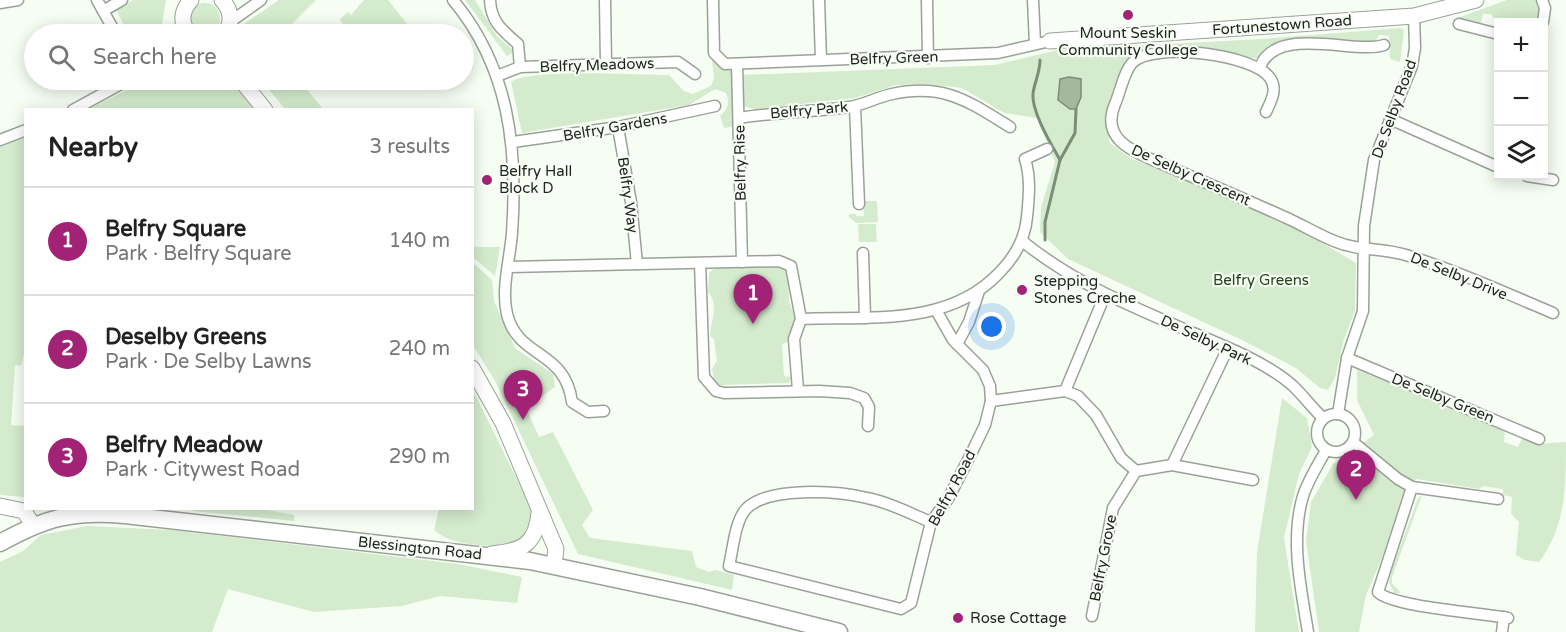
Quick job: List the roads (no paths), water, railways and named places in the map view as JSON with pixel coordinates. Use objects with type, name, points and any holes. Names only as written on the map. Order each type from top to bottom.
[{"type":"main road","name":"Blessington Road","points":[[0,543],[33,525],[64,515],[101,513],[480,555],[554,566],[700,597],[839,632]]},
{"type":"street","points":[[0,3],[18,0]]},
{"type":"street","points":[[97,0],[110,24]]},
{"type":"street","points":[[103,11],[122,0]]},
{"type":"street","points":[[182,22],[191,0]]},
{"type":"street","points":[[222,0],[229,9],[228,24]]},
{"type":"street","points":[[235,24],[261,0]]},
{"type":"street","points":[[453,0],[470,24]]},
{"type":"street","points":[[490,0],[490,12],[495,24],[518,44],[520,67]]},
{"type":"street","points":[[605,0],[606,65]]},
{"type":"street","points":[[712,0],[714,53],[725,63],[737,64]]},
{"type":"street","points":[[819,0],[821,60]]},
{"type":"street","points":[[927,0],[928,58]]},
{"type":"street","points":[[1033,0],[1042,43]]},
{"type":"street","name":"Fortunestown Road","points":[[1042,43],[1414,16],[1476,0]]},
{"type":"street","points":[[1542,0],[1545,8],[1544,18]]},
{"type":"street","name":"De Selby Road","points":[[1338,414],[1347,358],[1363,311],[1363,250],[1374,160],[1412,66],[1415,48],[1414,16]]},
{"type":"street","points":[[1459,24],[1494,33]]},
{"type":"street","points":[[474,30],[484,45],[497,76],[513,142],[513,208],[509,267],[504,295],[508,316],[516,333],[530,349],[562,370],[570,387],[572,402],[588,412],[604,411]]},
{"type":"street","name":"Belfry Green","points":[[737,64],[998,54],[1042,43]]},
{"type":"street","points":[[1266,112],[1274,89],[1272,79],[1260,67],[1262,60],[1271,53],[1300,44],[1337,43],[1376,48],[1384,45]]},
{"type":"street","name":"De Selby Crescent","points":[[1260,67],[1203,52],[1143,57],[1132,63],[1112,112],[1111,129],[1118,141],[1134,152],[1234,194],[1334,241],[1363,250]]},
{"type":"street","name":"Belfry Meadows","points":[[497,76],[520,67],[678,62],[695,74]]},
{"type":"street","name":"Belfry Rise","points":[[737,64],[742,262]]},
{"type":"street","points":[[77,108],[110,90]]},
{"type":"street","points":[[249,90],[263,108]]},
{"type":"street","name":"Belfry Park","points":[[740,118],[855,106],[916,90],[944,92],[963,98],[1010,128]]},
{"type":"street","name":"Belfry Gardens","points":[[513,142],[618,127],[698,111],[715,105]]},
{"type":"street","points":[[855,106],[859,204]]},
{"type":"street","points":[[1390,119],[1494,165]]},
{"type":"street","name":"Belfry Way","points":[[618,127],[631,202],[637,264]]},
{"type":"street","points":[[0,140],[24,131]]},
{"type":"street","points":[[801,319],[865,318],[936,310],[988,285],[1008,265],[1022,241],[1026,226],[1029,174],[1025,159],[1047,149]]},
{"type":"street","points":[[1548,179],[1553,180]]},
{"type":"street","name":"De Selby Park","points":[[1022,241],[1062,272],[1105,295],[1228,348],[1291,385],[1323,418]]},
{"type":"street","name":"De Selby Drive","points":[[1363,250],[1377,249],[1412,256],[1553,314]]},
{"type":"street","points":[[863,253],[865,318]]},
{"type":"street","points":[[509,267],[779,261],[791,266],[795,277],[795,298],[801,319],[794,339],[798,390]]},
{"type":"street","points":[[700,263],[704,377],[710,386],[724,393],[798,390],[850,393],[864,398],[869,407],[868,426]]},
{"type":"street","points":[[957,344],[969,322],[979,291]]},
{"type":"street","points":[[1065,391],[1105,295]]},
{"type":"street","points":[[936,310],[957,344],[982,370],[990,386],[991,401],[1065,391],[1078,396],[1096,416],[1121,458],[1136,471],[1172,465],[1253,480]]},
{"type":"street","points":[[1172,465],[1228,348]]},
{"type":"street","name":"De Selby Green","points":[[1347,358],[1539,439]]},
{"type":"street","points":[[474,372],[503,423],[556,549],[554,566]]},
{"type":"street","name":"Belfry Road","points":[[932,522],[868,498],[791,493],[764,497],[746,509],[736,532],[729,566],[901,609],[911,603],[932,522],[948,499],[970,456],[985,425],[991,401]]},
{"type":"street","points":[[1338,414],[1349,419],[1355,430],[1353,442],[1344,451],[1326,450],[1316,435],[1323,418],[1338,414]]},
{"type":"street","points":[[1353,442],[1398,479],[1412,487],[1498,499]]},
{"type":"street","points":[[1308,632],[1301,589],[1298,523],[1304,496],[1326,450]]},
{"type":"street","name":"Belfry Grove","points":[[1092,616],[1113,508],[1136,471]]},
{"type":"street","points":[[1412,487],[1378,592],[1383,597],[1404,602],[1506,617],[1502,632]]},
{"type":"street","points":[[0,506],[24,511],[33,525]]},
{"type":"street","points":[[480,555],[505,553],[528,544],[537,530],[540,511]]},
{"type":"waterway","points":[[1040,60],[1033,100],[1042,127],[1060,160],[1045,222],[1045,240]]},
{"type":"waterway","points":[[1060,160],[1075,133],[1076,109]]},
{"type":"place","name":"Mount Seskin Community College","points":[[1128,15]]},
{"type":"place","name":"Belfry Hall Block D","points":[[487,180]]},
{"type":"place","name":"Stepping Stones Creche","points":[[1022,290]]},
{"type":"place","name":"Belfry Square","points":[[753,324]]},
{"type":"place","name":"Belfry Meadow","points":[[523,420]]},
{"type":"place","name":"Deselby Greens","points":[[1356,500]]},
{"type":"place","name":"Rose Cottage","points":[[958,618]]},
{"type":"park label","name":"Belfry Greens","points":[[1261,280]]}]
